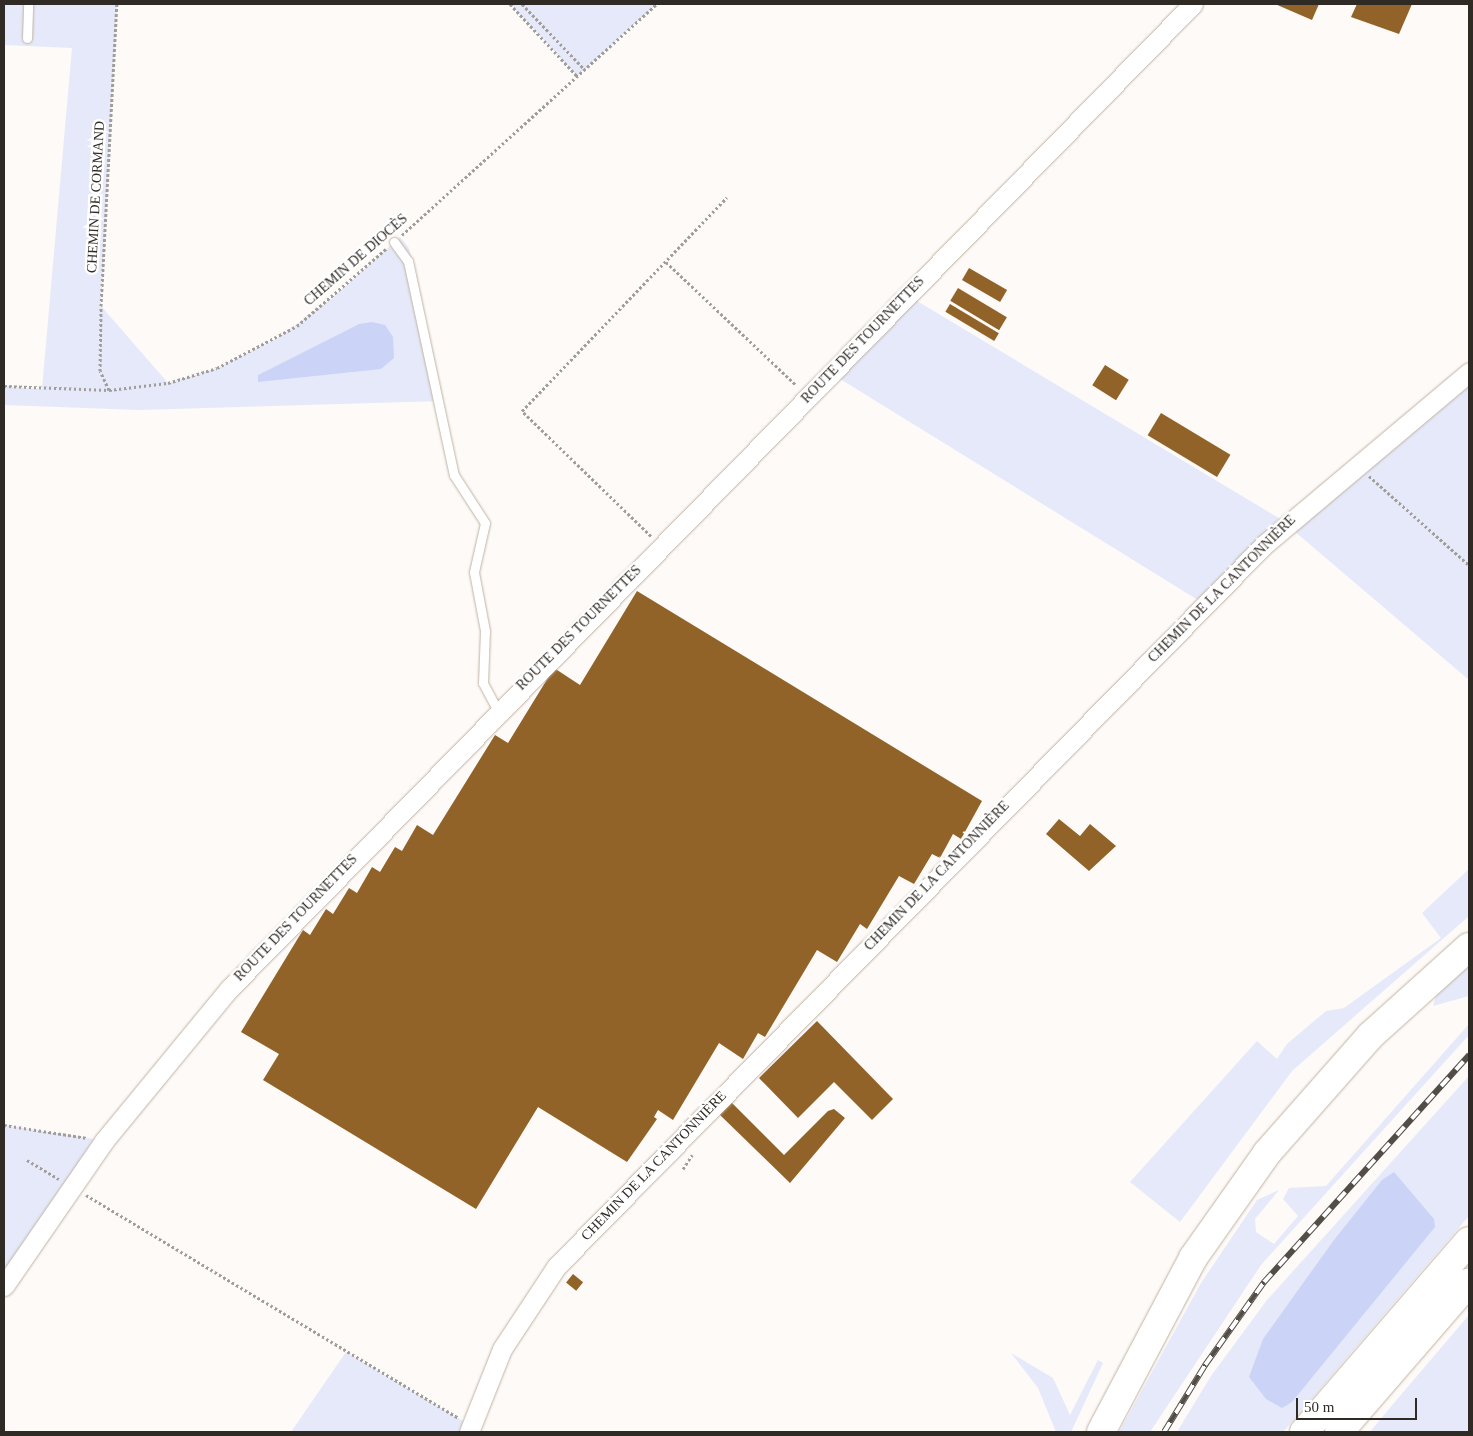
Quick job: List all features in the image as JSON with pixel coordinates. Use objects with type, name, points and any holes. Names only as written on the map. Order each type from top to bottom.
[{"type":"main road","points":[[1101,1432],[1194,1258],[1267,1153],[1370,1036],[1469,947]]},
{"type":"main road","points":[[1304,1432],[1469,1241]]},
{"type":"main road","points":[[1339,1432],[1469,1282]]},
{"type":"street","name":"ROUTE DES TOURNETTES","points":[[4,1286],[71,1185],[104,1141],[229,989],[498,711],[1193,4]]},
{"type":"street","name":"CHEMIN DE LA CANTONNIÈRE","points":[[470,1428],[502,1349],[556,1267],[1251,557],[1355,464],[1469,372]]},
{"type":"lane","points":[[27,38],[28,4]]},
{"type":"lane","points":[[394,242],[408,261],[454,475],[485,523],[474,572],[484,631],[483,684],[498,711]]},
{"type":"path","name":"CHEMIN DE CORMAND","points":[[109,390],[100,372],[101,306],[117,4]]},
{"type":"path","points":[[510,4],[577,76]]},
{"type":"path","points":[[522,4],[584,70]]},
{"type":"path","name":"CHEMIN DE DIOCÈS","points":[[4,386],[109,390],[191,377],[258,349],[314,312],[657,4]]},
{"type":"path","points":[[661,545],[522,411],[727,197]]},
{"type":"path","points":[[666,262],[807,396]]},
{"type":"path","points":[[1355,464],[1469,565]]},
{"type":"path","points":[[4,1125],[104,1141]]},
{"type":"path","points":[[27,1160],[470,1428]]},
{"type":"shaded area","points":[[4,4],[117,4],[101,306],[168,383],[217,368],[278,338],[331,299],[400,237],[409,248],[442,401],[139,410],[4,405],[4,386],[42,389],[72,48],[4,45]],"holes":[[[359,324],[258,382],[258,375]]]},
{"type":"shaded area","points":[[510,4],[657,4],[577,76]]},
{"type":"shaded area","points":[[912,298],[1282,520],[1198,600],[837,377]]},
{"type":"shaded area","points":[[1469,385],[1469,680],[1293,530],[1371,459]]},
{"type":"shaded area","points":[[1469,869],[1469,916],[1292,1071],[1180,1222],[1130,1182],[1257,1041],[1277,1059],[1287,1044],[1326,1011],[1344,1008],[1441,938],[1422,913]]},
{"type":"shaded area","points":[[1469,965],[1469,996],[1433,1006],[1437,993]]},
{"type":"shaded area","points":[[1469,1024],[1469,1035],[1261,1265],[1150,1432],[1119,1432],[1201,1283],[1257,1200],[1279,1190],[1255,1219],[1256,1232],[1274,1244],[1298,1216],[1283,1199],[1289,1188],[1326,1186]]},
{"type":"shaded area","points":[[1469,1076],[1469,1216],[1283,1432],[1177,1432],[1211,1376],[1267,1300]]},
{"type":"shaded area","points":[[4,1125],[94,1139],[4,1275]]},
{"type":"shaded area","points":[[1469,1315],[1469,1432],[1370,1432],[1388,1410]]},
{"type":"shaded area","points":[[346,1352],[463,1421],[460,1432],[291,1432]]},
{"type":"shaded area","points":[[1011,1353],[1053,1378],[1070,1415],[1098,1360],[1103,1363],[1071,1432],[1056,1432],[1038,1388]]},
{"type":"water","points":[[372,322],[385,325],[393,337],[394,358],[381,369],[258,382],[258,375],[359,324]]},
{"type":"water","points":[[1394,1172],[1434,1219],[1435,1227],[1292,1402],[1282,1408],[1266,1399],[1249,1377],[1263,1339],[1334,1240],[1382,1180]]},
{"type":"building","points":[[1275,4],[1319,4],[1312,20]]},
{"type":"building","points":[[1357,4],[1412,4],[1399,34],[1351,17]]},
{"type":"building","points":[[969,268],[1007,290],[1000,302],[962,280]]},
{"type":"building","points":[[958,288],[1007,317],[999,330],[950,301]]},
{"type":"building","points":[[950,304],[999,333],[994,341],[945,312]]},
{"type":"building","points":[[1105,365],[1129,380],[1116,400],[1092,385]]},
{"type":"building","points":[[1161,413],[1230,455],[1217,477],[1148,435]]},
{"type":"building","points":[[637,591],[982,801],[961,839],[953,834],[940,858],[932,854],[914,884],[899,876],[867,929],[860,924],[837,962],[817,950],[765,1037],[758,1033],[743,1059],[719,1043],[673,1120],[658,1110],[654,1117],[657,1119],[627,1162],[538,1107],[476,1209],[263,1080],[279,1054],[241,1032],[303,930],[310,935],[326,909],[333,914],[349,888],[357,893],[372,867],[380,872],[395,847],[402,851],[417,825],[433,835],[495,735],[508,743],[554,668],[580,685]]},
{"type":"building","points":[[1059,819],[1080,836],[1090,824],[1116,846],[1089,871],[1046,834]]},
{"type":"building","points":[[817,1021],[893,1099],[872,1120],[834,1082],[798,1118],[759,1078]]},
{"type":"building","points":[[731,1102],[784,1155],[828,1111],[834,1109],[845,1118],[790,1183],[719,1114]]},
{"type":"building","points":[[573,1274],[583,1282],[576,1291],[566,1283]]},
{"type":"railway","points":[[1164,1432],[1205,1365],[1264,1282],[1469,1055]]}]
